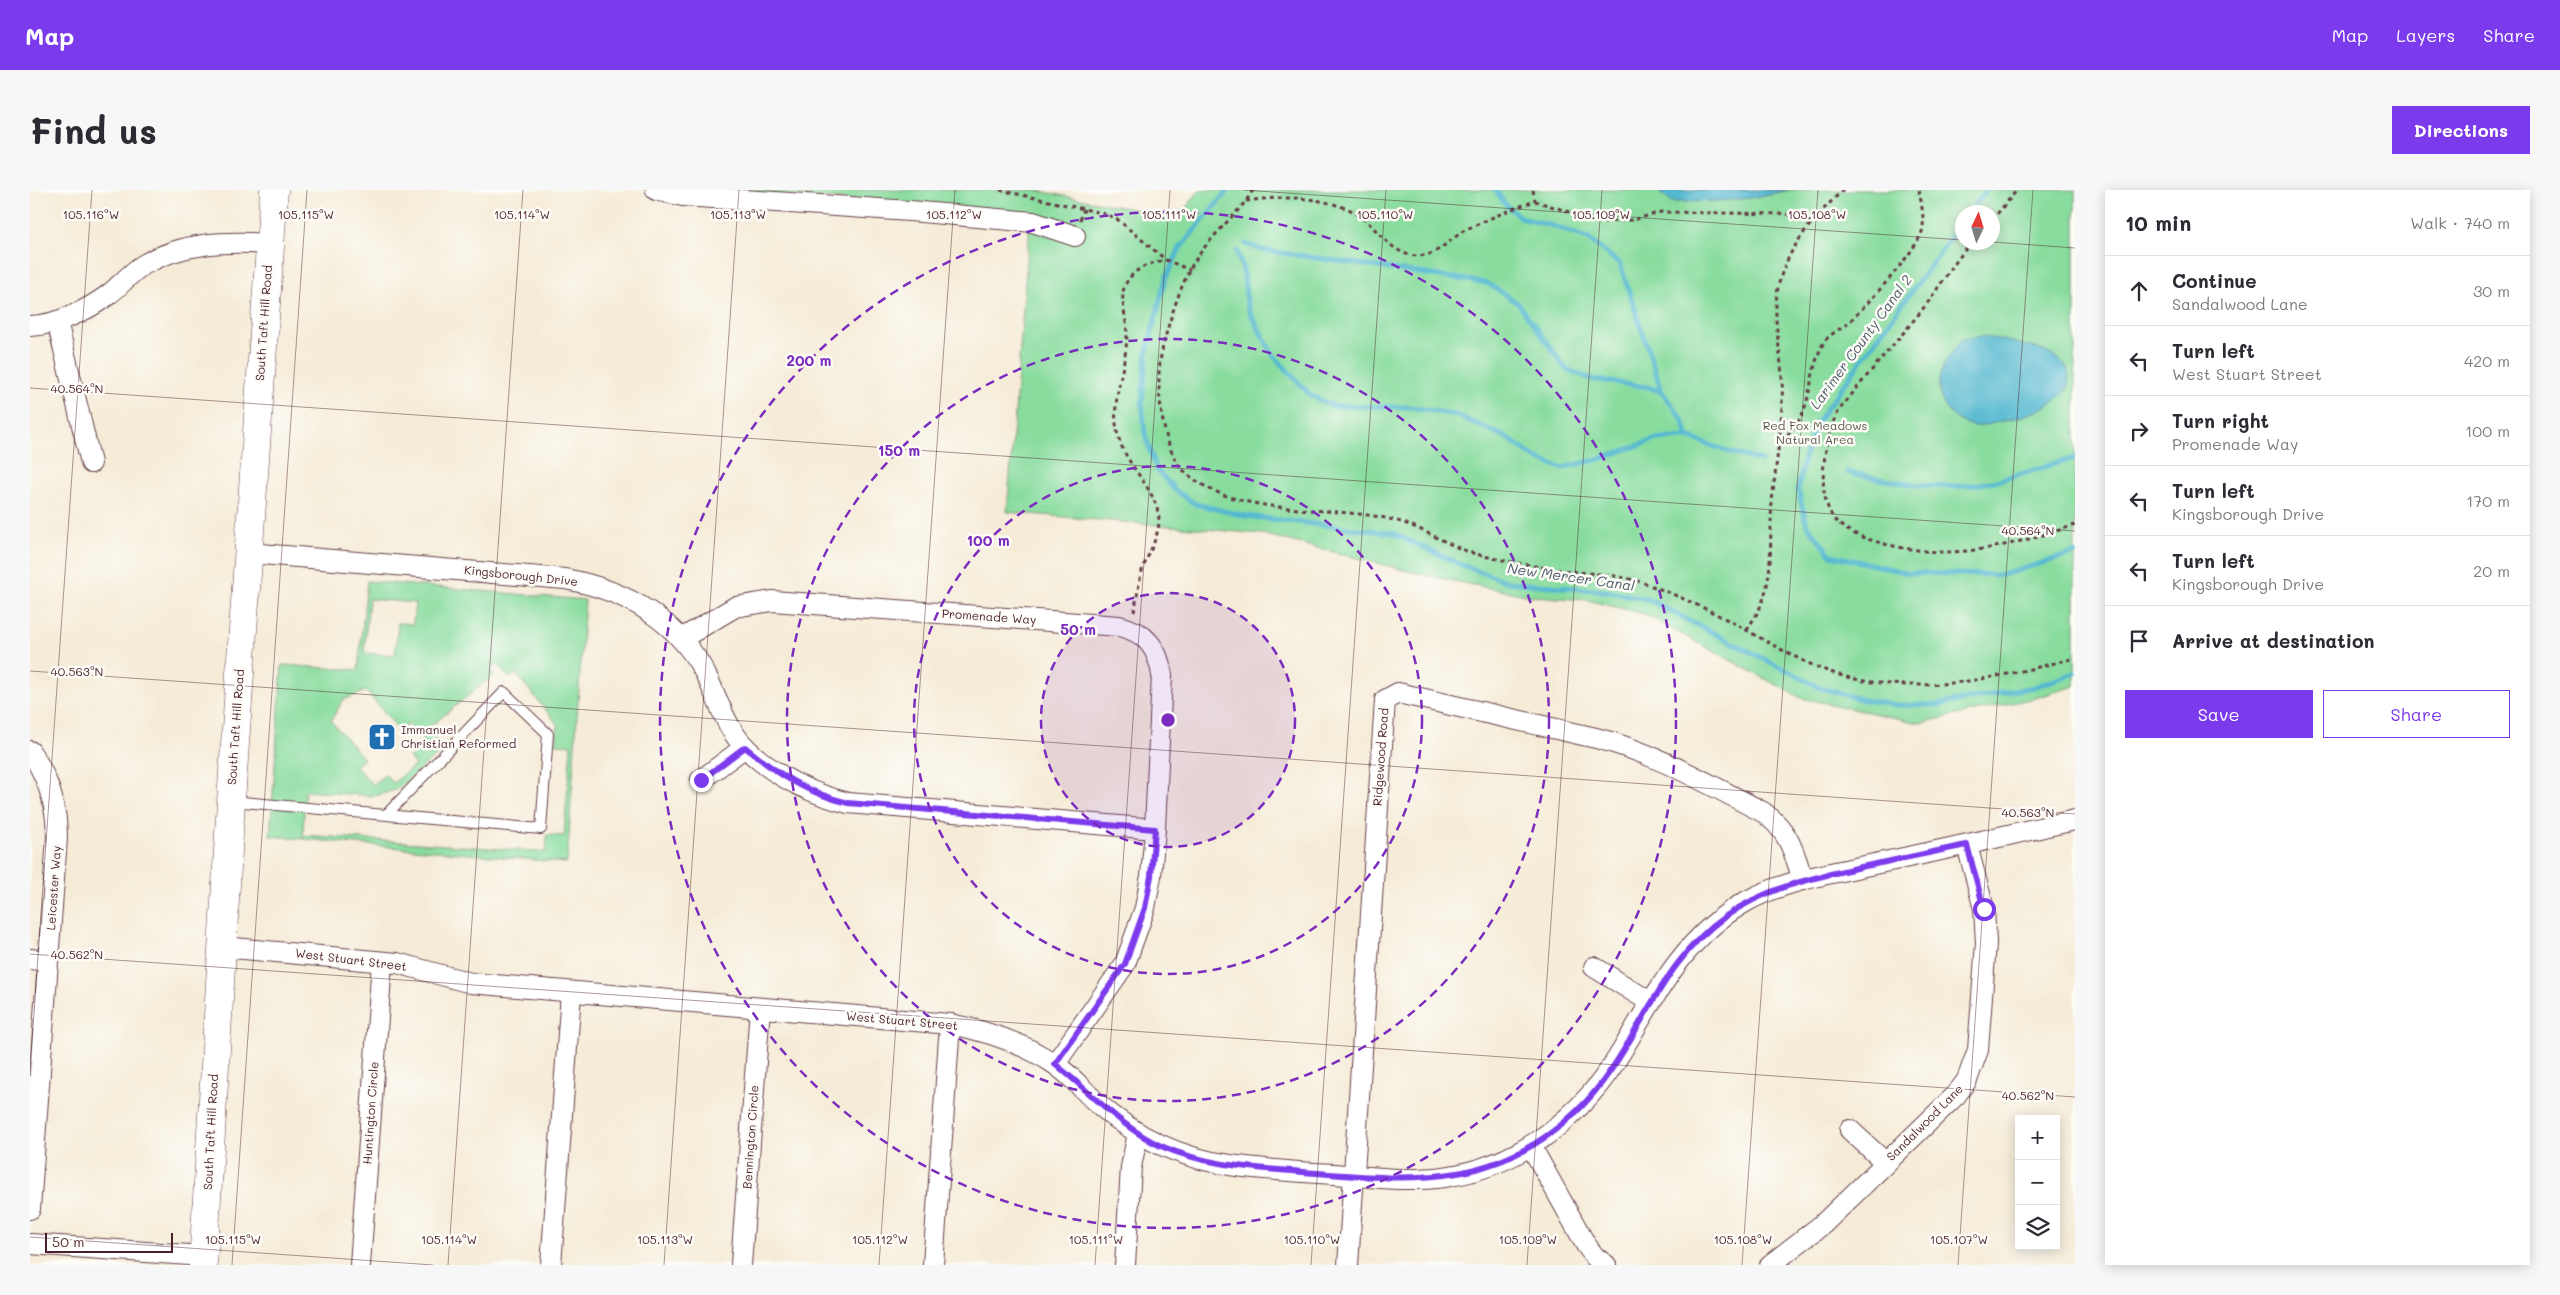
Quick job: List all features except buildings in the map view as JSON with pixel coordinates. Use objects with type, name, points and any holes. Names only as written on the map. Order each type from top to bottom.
[{"type":"main road","name":"South Taft Hill Road","points":[[204,1261],[231,801],[274,190]]},
{"type":"street","points":[[656,190],[683,196],[910,211],[1033,222],[1075,236]]},
{"type":"street","points":[[30,326],[57,321],[84,310],[108,294],[143,265],[176,251],[201,244],[226,242],[270,244]]},
{"type":"street","points":[[57,321],[91,463]]},
{"type":"street","name":"Kingsborough Drive","points":[[248,553],[565,579],[592,584],[622,595],[662,620],[681,639],[698,662],[722,711],[745,747],[777,774],[801,788],[848,803],[1155,829]]},
{"type":"street","name":"Promenade Way","points":[[681,639],[735,607],[772,601],[1132,629]]},
{"type":"street","points":[[1055,1064],[1125,964],[1145,908],[1151,876],[1162,675],[1160,658],[1152,644],[1143,635],[1132,629]]},
{"type":"street","name":"Ridgewood Road","points":[[1348,1265],[1385,700],[1398,693],[1627,745],[1656,756],[1763,812],[1777,823],[1788,837],[1803,880]]},
{"type":"street","points":[[701,780],[745,747]]},
{"type":"street","name":"Leicester Way","points":[[30,751],[48,783],[57,816],[58,838],[39,960],[30,1210]]},
{"type":"street","name":"West Stuart Street","points":[[222,947],[382,962],[471,983],[950,1024],[994,1034],[1016,1042],[1055,1064],[1096,1102],[1138,1133],[1183,1154],[1207,1161],[1260,1169],[1417,1179],[1445,1177],[1476,1170],[1531,1146],[1576,1112],[1598,1087],[1650,1002],[1686,951],[1704,932],[1747,901],[1803,880],[2075,820]]},
{"type":"street","name":"Sandalwood Lane","points":[[1770,1265],[1822,1224],[1956,1094],[1967,1080],[1978,1050],[1986,925],[1967,845]]},
{"type":"street","name":"Huntington Circle","points":[[360,1265],[382,962]]},
{"type":"street","points":[[1594,967],[1650,1002]]},
{"type":"street","points":[[551,1265],[571,993]]},
{"type":"street","name":"Bennington Circle","points":[[741,1265],[760,1008]]},
{"type":"street","points":[[933,1265],[950,1024]]},
{"type":"street","points":[[1850,1130],[1886,1163]]},
{"type":"street","points":[[1125,1265],[1130,1167],[1138,1133]]},
{"type":"street","points":[[1531,1146],[1586,1245],[1606,1265]]},
{"type":"street","points":[[30,1244],[204,1261]]},
{"type":"lane","points":[[231,801],[386,815],[541,829],[548,734],[504,692],[386,815]]},
{"type":"path","points":[[1000,190],[1106,214],[1117,219],[1166,260],[1190,270]]},
{"type":"path","points":[[1253,190],[1246,201],[1194,261],[1173,316],[1160,363],[1162,409],[1167,441],[1180,467],[1209,490],[1261,504],[1318,512],[1364,513],[1403,523],[1472,553],[1562,570],[1617,575],[1651,585],[1747,630],[1786,654],[1830,673],[1876,683],[1913,686],[2000,677],[2075,658]]},
{"type":"path","points":[[1533,190],[1535,200]]},
{"type":"path","points":[[1747,630],[1762,603],[1769,572],[1771,508],[1781,440],[1782,375],[1775,305],[1781,275],[1799,238],[1812,220],[1842,190]]},
{"type":"path","points":[[1781,440],[1793,431],[1808,404],[1816,360],[1826,339],[1848,323],[1898,271],[1923,230],[1919,190]]},
{"type":"path","points":[[2000,210],[2017,190]]},
{"type":"path","points":[[1246,201],[1276,197],[1321,201],[1349,210],[1369,222],[1390,246],[1408,256],[1428,254],[1464,231],[1496,215],[1535,200],[1601,222],[1633,220],[1661,212],[1789,214],[1812,220]]},
{"type":"path","points":[[1965,250],[1918,315],[1882,356],[1836,416],[1826,442],[1824,462],[1824,497],[1829,511],[1838,523],[1856,534],[1893,546],[1949,552],[1988,548],[2026,540],[2075,526]]},
{"type":"path","points":[[1132,629],[1141,574],[1159,520],[1156,505],[1120,442],[1116,421],[1116,402],[1127,337],[1123,298],[1124,288],[1135,273],[1147,263],[1166,260]]},
{"type":"green space","name":"Red Fox Meadows Natural Area","points":[[716,190],[1034,190],[1169,216],[1183,211],[1200,190],[2075,190],[2075,686],[2035,698],[1920,723],[1801,698],[1644,614],[1587,600],[1531,596],[1428,576],[1262,534],[1007,512],[1029,234],[1027,213]]},
{"type":"green space","points":[[367,581],[585,600],[567,863],[270,836],[282,665],[358,670]],"holes":[[[369,599],[415,603],[413,624],[398,623],[395,655],[364,653]],[[497,664],[509,678],[516,674],[558,725],[556,744],[571,745],[564,836],[547,835],[546,852],[303,835],[305,791],[375,796],[395,790],[437,755],[441,746],[427,729],[494,675],[490,671]],[[366,691],[400,731],[408,724],[424,743],[409,757],[415,765],[393,783],[385,774],[373,785],[356,766],[364,759],[331,721],[343,700]]]},
{"type":"water","points":[[1657,190],[1789,190],[1745,199],[1671,202]]},
{"type":"water","points":[[1982,336],[2031,347],[2055,357],[2063,363],[2068,371],[2067,390],[2052,403],[2018,417],[1980,426],[1968,425],[1960,421],[1953,416],[1942,401],[1939,384],[1940,375],[1947,360],[1962,339]]},
{"type":"waterway","name":"New Mercer Canal","points":[[1228,190],[1180,248],[1165,280],[1147,352],[1142,402],[1145,435],[1156,469],[1175,490],[1195,504],[1245,516],[1392,533],[1462,565],[1508,582],[1606,591],[1647,599],[1821,688],[1864,700],[1896,705],[1936,705],[2034,687],[2075,673]]},
{"type":"waterway","points":[[1496,190],[1504,203],[1521,218],[1553,226],[1587,238],[1620,264],[1662,392]]},
{"type":"waterway","name":"Larimer County Canal 2","points":[[1975,205],[1986,190]]},
{"type":"waterway","name":"Larimer County Canal 2","points":[[1955,232],[1816,423],[1804,459],[1798,490],[1807,525],[1831,555],[1908,573],[2002,575],[2075,553]]},
{"type":"waterway","points":[[1246,244],[1262,250],[1487,283],[1518,303],[1566,369],[1591,379],[1648,387],[1662,392],[1683,420],[1688,437]]},
{"type":"waterway","points":[[1237,251],[1243,270],[1248,309],[1273,355],[1310,395],[1333,406],[1411,407],[1456,415],[1506,437],[1535,458],[1562,468],[1599,459],[1657,439],[1688,437],[1732,453],[1762,461]]},
{"type":"waterway","points":[[1847,472],[1916,485],[1968,486],[2008,478],[2075,458]]},
{"type":"place","name":"Immanuel Christian Reformed","points":[[382,737]]},
{"type":"route","points":[[701,780],[745,747],[777,774],[801,788],[824,797],[848,803],[1155,829],[1151,876],[1145,908],[1125,964],[1055,1064],[1117,1119],[1160,1145],[1207,1161],[1260,1169],[1392,1179],[1445,1177],[1476,1170],[1531,1146],[1576,1112],[1598,1087],[1614,1064],[1650,1002],[1686,951],[1704,932],[1724,917],[1747,901],[1773,890],[1803,880],[1967,845],[1984,909]]}]
